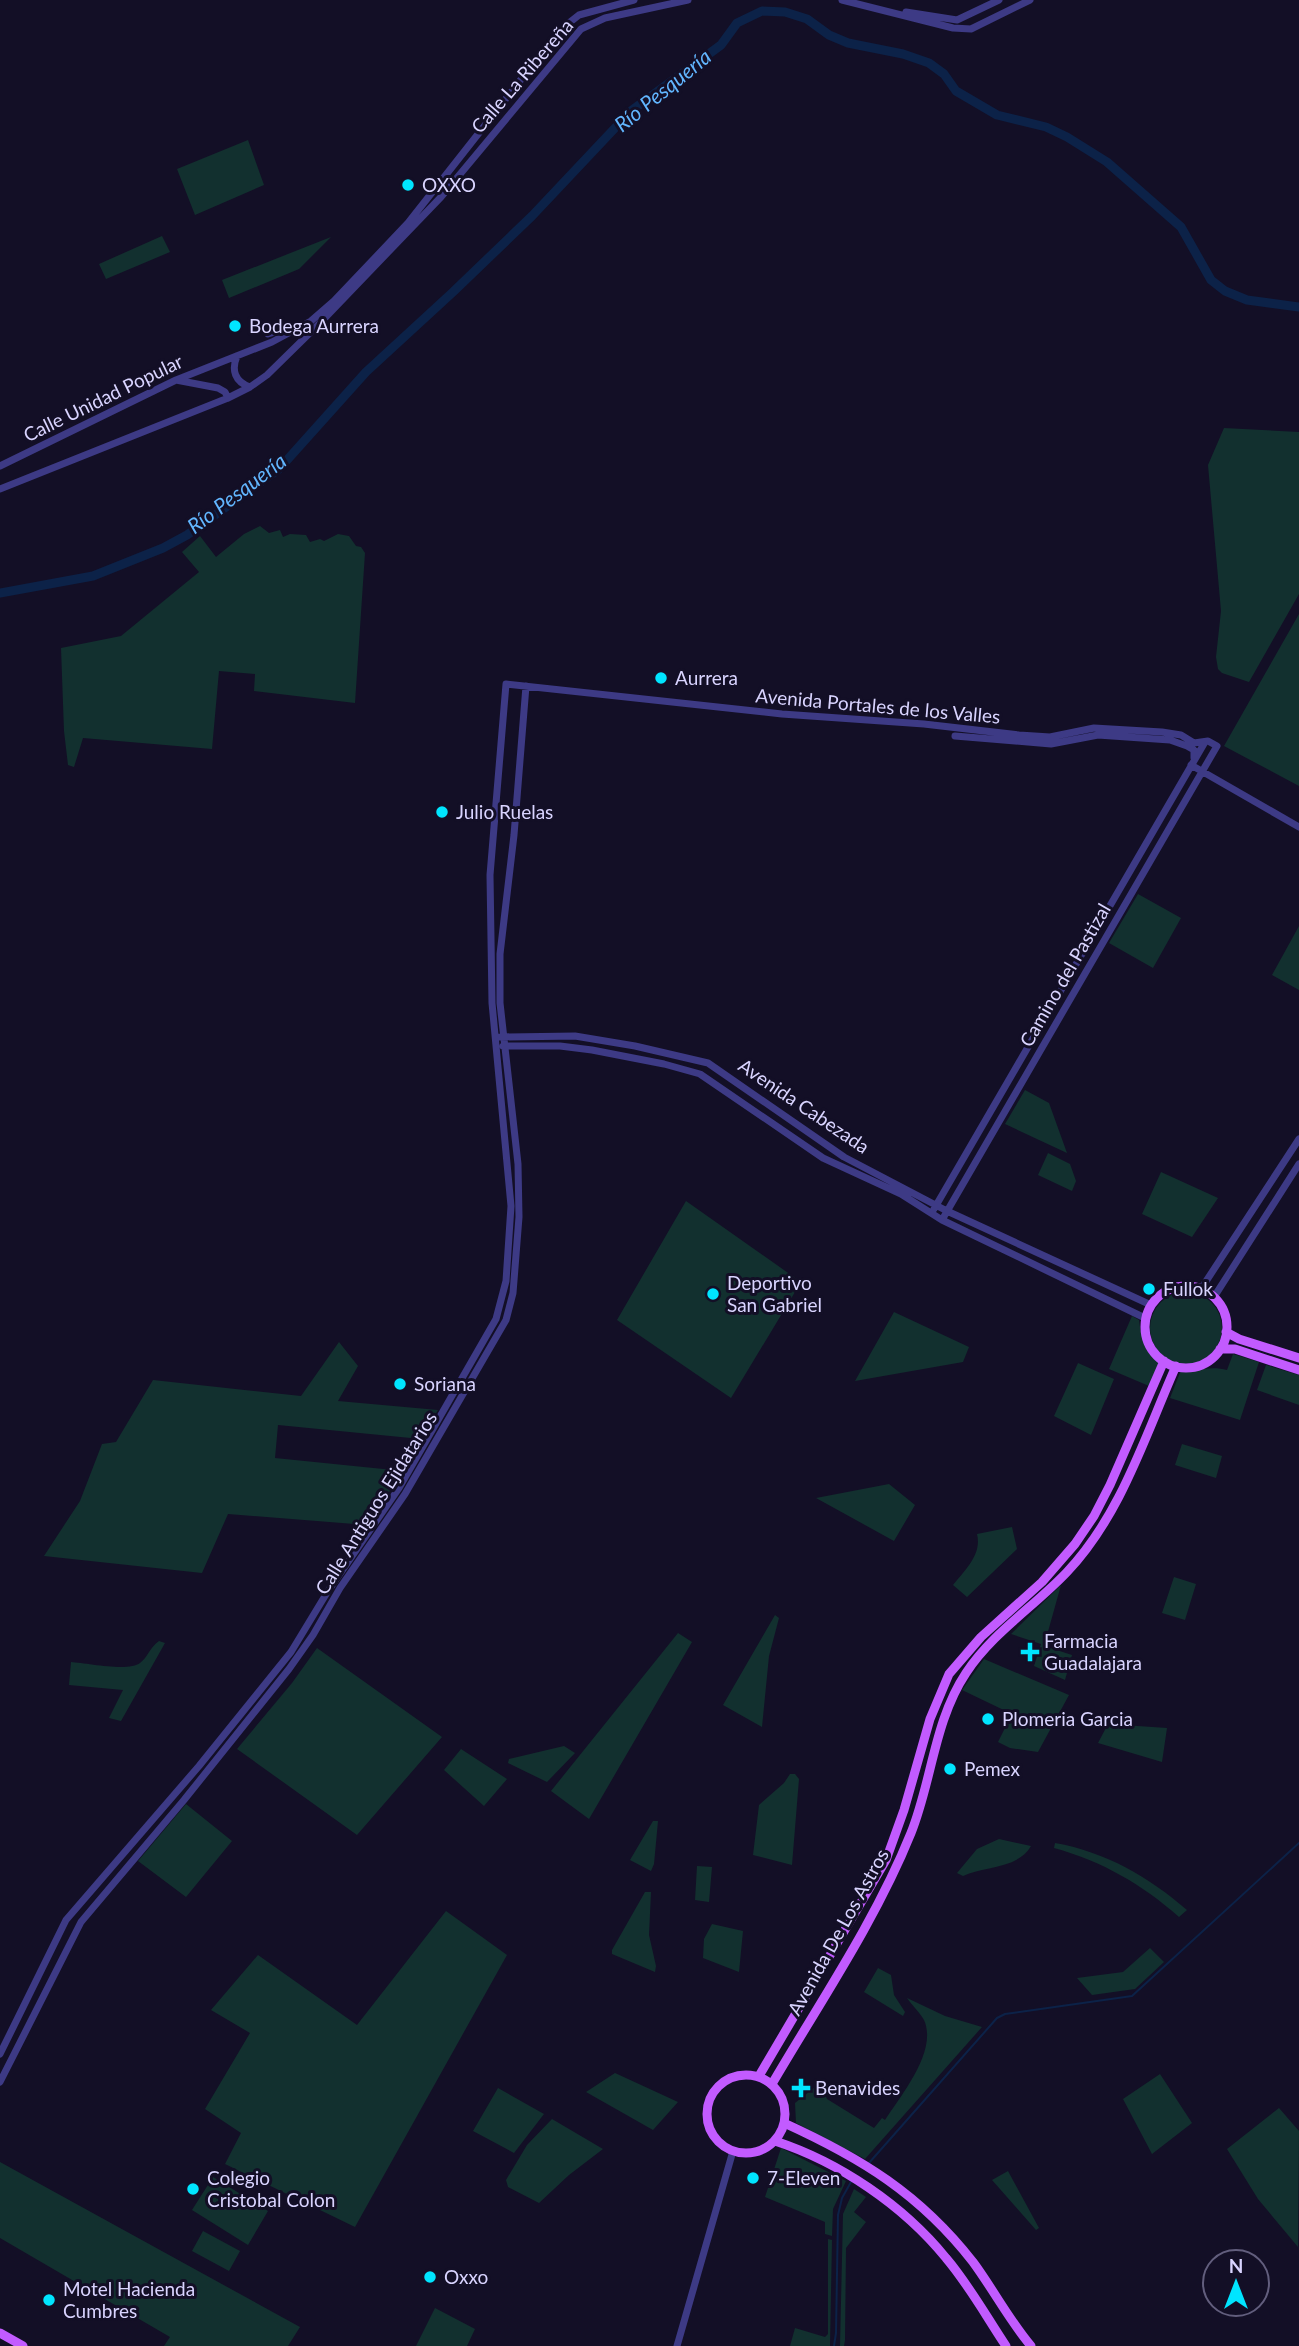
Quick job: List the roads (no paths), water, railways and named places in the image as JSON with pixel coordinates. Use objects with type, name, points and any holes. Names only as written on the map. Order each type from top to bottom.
[{"type":"main road","points":[[1186,1286],[1201,1289],[1214,1297],[1224,1313],[1226,1332],[1220,1349],[1212,1358],[1189,1367],[1176,1366],[1155,1353],[1148,1343],[1145,1318],[1160,1295],[1171,1288],[1186,1286]]},
{"type":"main road","points":[[1226,1332],[1239,1339],[1299,1358]]},
{"type":"main road","points":[[1220,1349],[1235,1349],[1299,1370]]},
{"type":"main road","name":"Avenida De Los Astros","points":[[759,2076],[886,1860],[904,1810],[930,1719],[948,1674],[981,1637],[1061,1562],[1094,1516],[1164,1361]]},
{"type":"main road","name":"Avenida De Los Astros","points":[[772,2084],[862,1932],[898,1861],[922,1802],[948,1705],[966,1672],[984,1650],[1068,1572],[1084,1551],[1115,1504],[1176,1366]]},
{"type":"main road","points":[[1103,1499],[1115,1504]]},
{"type":"main road","points":[[746,2074],[759,2076],[772,2084],[783,2102],[784,2123],[775,2141],[766,2149],[755,2152],[733,2151],[715,2137],[709,2126],[707,2102],[714,2090],[734,2076],[746,2074]]},
{"type":"main road","points":[[784,2123],[861,2161],[926,2210],[943,2226],[994,2290],[1031,2346]]},
{"type":"main road","points":[[775,2141],[818,2159],[861,2183],[909,2220],[945,2256],[1006,2346]]},
{"type":"main road","points":[[0,2333],[23,2346]]},
{"type":"street","name":"Calle La Ribereña","points":[[317,316],[408,223],[560,30],[574,18],[601,7],[634,0]]},
{"type":"street","name":"Calle La Ribereña","points":[[0,489],[250,387],[320,323],[442,197],[580,29],[605,18],[688,0]]},
{"type":"street","points":[[842,0],[948,20],[969,15],[999,0]]},
{"type":"street","points":[[857,2],[953,28],[971,29],[1030,0]]},
{"type":"street","points":[[969,15],[967,23],[971,29]]},
{"type":"street","points":[[498,107],[508,116]]},
{"type":"street","points":[[373,260],[374,249]]},
{"type":"street","points":[[268,334],[289,329],[317,316]]},
{"type":"street","name":"Calle Unidad Popular","points":[[0,466],[176,380],[298,330],[317,316]]},
{"type":"street","points":[[237,356],[234,364],[235,375],[241,383],[250,387]]},
{"type":"street","points":[[176,380],[218,388],[231,396]]},
{"type":"street","name":"Avenida Portales de los Valles","points":[[506,684],[955,732],[1050,737],[1094,728],[1162,736]]},
{"type":"street","name":"Calle Antiguos Ejidatarios","points":[[500,1037],[492,1003],[490,875],[506,684]]},
{"type":"street","name":"Calle Antiguos Ejidatarios","points":[[0,2082],[81,1922],[289,1669],[313,1635],[340,1588],[405,1494],[506,1320],[513,1293],[519,1217],[517,1164],[500,1037],[500,954],[514,835],[526,686]]},
{"type":"street","points":[[1162,736],[1181,735],[1194,743],[1205,742]]},
{"type":"street","points":[[1162,736],[1194,750],[1192,762],[1201,770],[1299,827]]},
{"type":"street","name":"Camino del Pastizal","points":[[933,1209],[1192,762],[1205,742],[1217,746],[942,1220]]},
{"type":"street","name":"Avenida Cabezada","points":[[500,1037],[565,1035],[606,1040],[708,1063],[844,1157],[933,1209],[942,1220],[1145,1318]]},
{"type":"street","name":"Calle Antiguos Ejidatarios","points":[[0,2054],[66,1920],[199,1766],[291,1652],[328,1591],[399,1488],[496,1318],[506,1281],[511,1206],[501,1046]]},
{"type":"street","name":"Avenida Cabezada","points":[[501,1046],[560,1046],[592,1050],[700,1074],[823,1158],[933,1209],[947,1211],[1151,1305]]},
{"type":"street","points":[[1201,1289],[1299,1139]]},
{"type":"street","points":[[1214,1297],[1299,1164]]},
{"type":"street","points":[[976,1236],[980,1226]]},
{"type":"street","points":[[677,2346],[733,2151]]},
{"type":"waterway","name":"Río Pesquería","points":[[0,593],[93,576],[163,548],[187,535],[279,469],[366,372],[532,216],[631,111],[721,45],[737,23],[762,11],[785,12],[807,19],[829,35],[848,43],[903,54],[929,63],[944,74],[956,91],[997,115],[1046,127],[1067,137],[1107,162],[1181,227],[1211,280],[1225,291],[1247,300],[1299,307]]},
{"type":"waterway","points":[[869,2163],[997,2018],[1005,2014],[1132,1996],[1299,1843]]},
{"type":"waterway","points":[[834,2346],[838,2215],[842,2198],[851,2182]]},
{"type":"place","name":"OXXO","points":[[408,185]]},
{"type":"place","name":"Bodega Aurrera","points":[[235,326]]},
{"type":"place","name":"Aurrera","points":[[661,678]]},
{"type":"place","name":"Julio Ruelas","points":[[442,812]]},
{"type":"place","name":"Fullok","points":[[1149,1289]]},
{"type":"place","name":"Deportivo San Gabriel","points":[[713,1294]]},
{"type":"place","name":"Soriana","points":[[400,1384]]},
{"type":"place","name":"Farmacia Guadalajara","points":[[1030,1652]]},
{"type":"place","name":"Plomeria Garcia","points":[[988,1719]]},
{"type":"place","name":"Pemex","points":[[950,1769]]},
{"type":"place","name":"Benavides","points":[[801,2088]]},
{"type":"place","name":"7-Eleven","points":[[753,2178]]},
{"type":"place","name":"Colegio Cristobal Colon","points":[[193,2189]]},
{"type":"place","name":"Oxxo","points":[[430,2277]]},
{"type":"place","name":"Motel Hacienda Cumbres","points":[[49,2300]]}]
